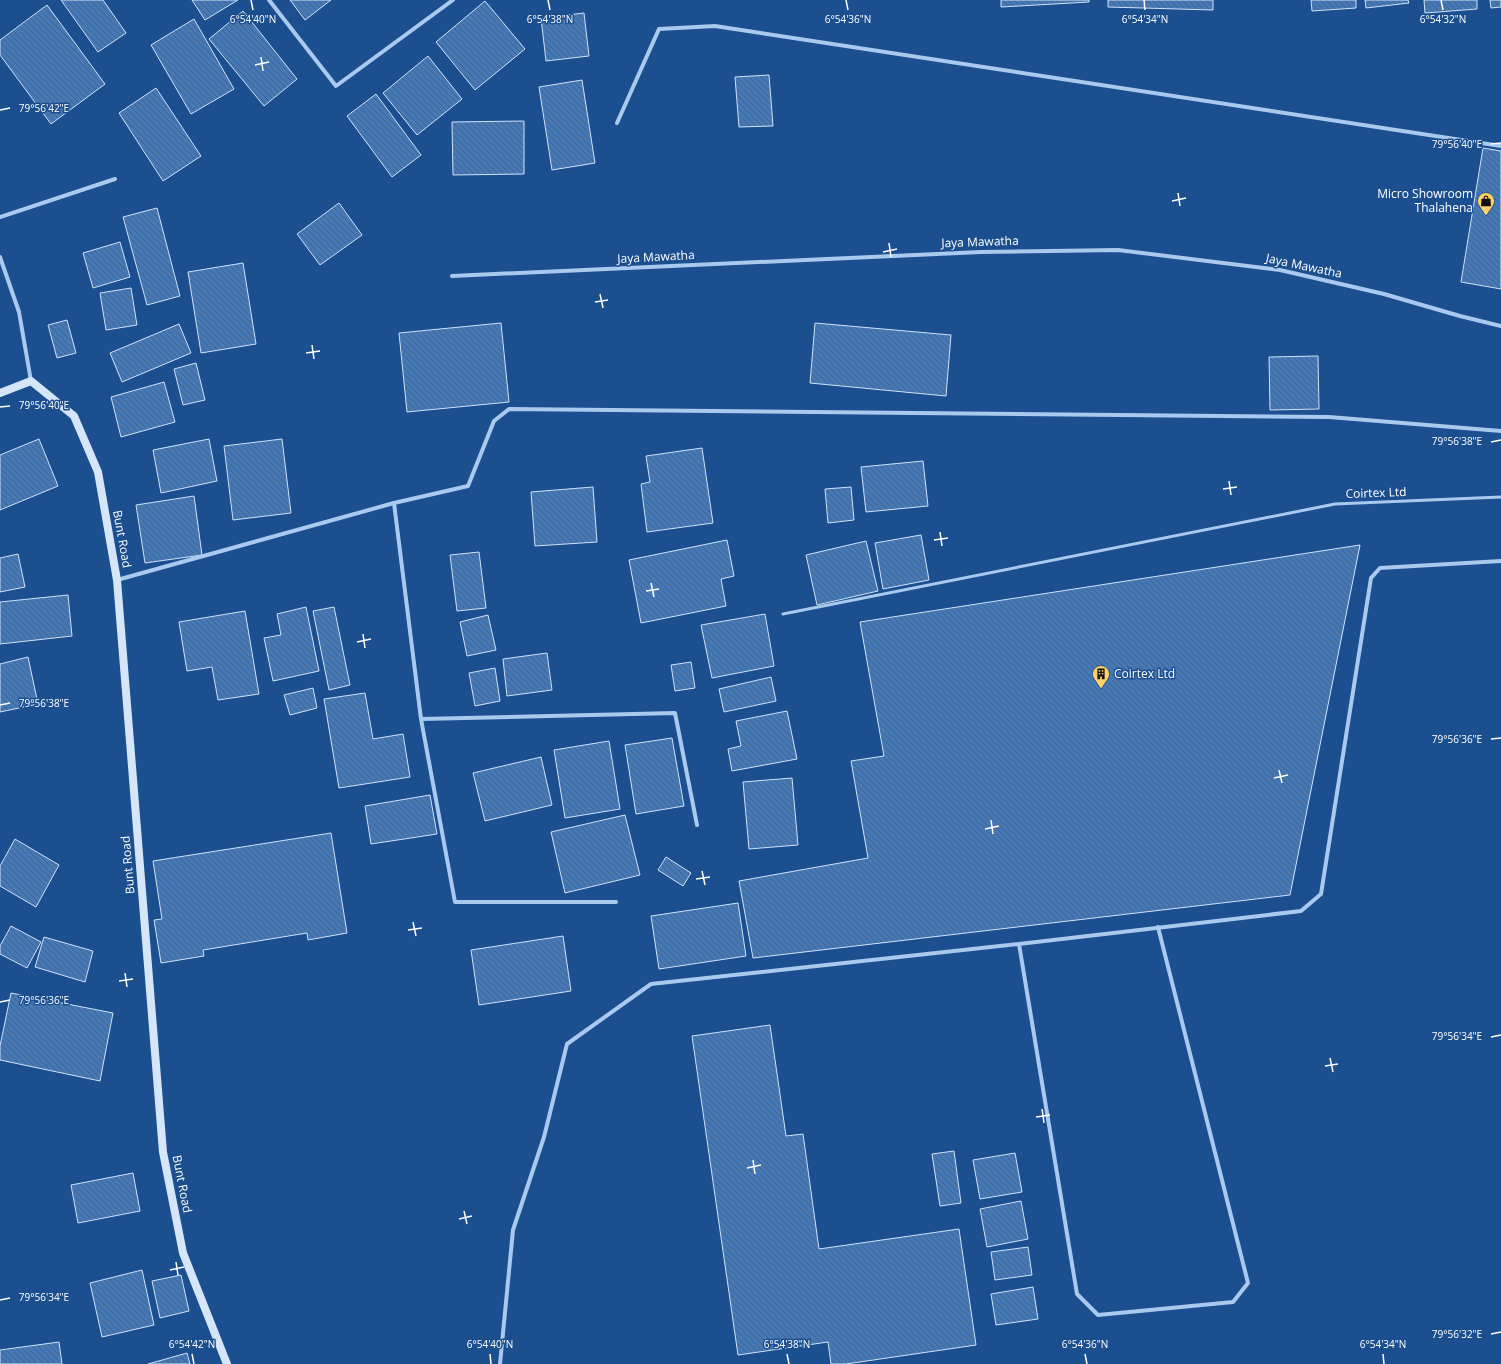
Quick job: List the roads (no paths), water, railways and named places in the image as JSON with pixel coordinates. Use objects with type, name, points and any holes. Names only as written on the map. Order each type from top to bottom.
[{"type":"street","points":[[269,0],[336,86],[453,0]]},
{"type":"street","points":[[617,123],[659,28],[714,26],[1501,146]]},
{"type":"street","points":[[0,217],[115,180]]},
{"type":"street","name":"Jaya Mawatha","points":[[452,276],[980,252],[1118,250],[1280,270],[1384,294],[1501,326]]},
{"type":"street","points":[[0,257],[19,312],[31,381],[0,392]]},
{"type":"street","name":"Bunt Road","points":[[31,381],[74,416],[98,472],[117,580],[163,1152],[183,1253],[227,1364]]},
{"type":"street","points":[[117,580],[394,503],[468,486],[494,421],[509,409],[1330,417],[1501,431]]},
{"type":"street","points":[[394,503],[421,719],[455,902],[616,902]]},
{"type":"street","points":[[500,1364],[513,1230],[544,1137],[567,1044],[651,984],[1019,944],[1301,911],[1322,894],[1371,578],[1380,568],[1501,561]]},
{"type":"street","points":[[421,719],[675,712],[698,825]]},
{"type":"street","points":[[1019,944],[1077,1294],[1098,1315],[1233,1302],[1248,1283],[1158,927]]},
{"type":"lane","name":"Coirtex Ltd","points":[[783,614],[1335,504],[1501,497]]},
{"type":"place","name":"Micro Showroom Thalahena","points":[[1486,216]]},
{"type":"place","name":"Coirtex Ltd","points":[[1101,689]]}]
